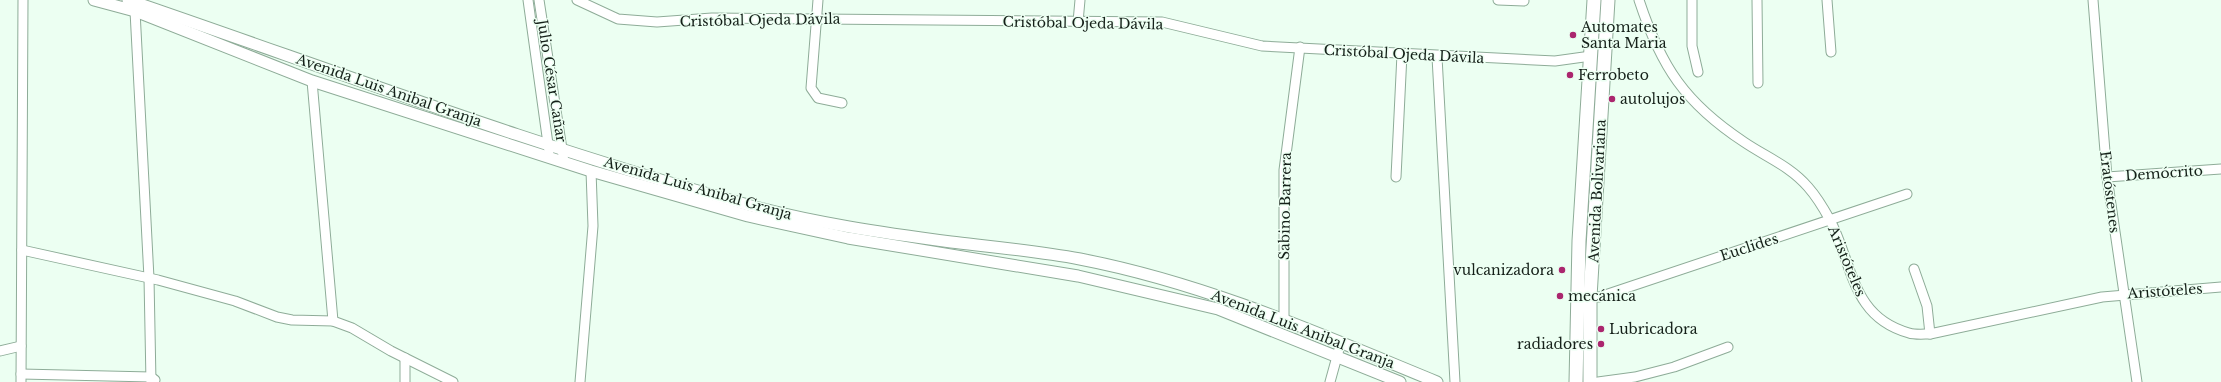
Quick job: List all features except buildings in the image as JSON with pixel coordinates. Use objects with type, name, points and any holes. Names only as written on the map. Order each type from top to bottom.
[{"type":"highway","name":"Avenida Bolivariana","points":[[1576,382],[1580,241],[1594,0]]},
{"type":"highway","name":"Avenida Bolivariana","points":[[1590,382],[1590,297],[1608,0]]},
{"type":"main road","name":"Avenida Luis Anibal Granja","points":[[94,0],[135,11],[312,81],[591,171],[748,216],[833,235],[1078,276],[1218,309],[1400,382]]},
{"type":"main road","name":"Avenida Luis Anibal Granja","points":[[128,0],[549,145],[751,206],[850,228],[1081,259],[1152,275],[1220,296],[1284,319],[1437,382]]},
{"type":"street","points":[[23,0],[21,378],[153,380],[135,11]]},
{"type":"street","name":"Julio César Cañar","points":[[528,0],[550,157]]},
{"type":"street","name":"Julio César Cañar","points":[[539,0],[564,162]]},
{"type":"street","name":"Cristóbal Ojeda Dávila","points":[[577,0],[618,19],[657,22],[712,18],[1162,22],[1262,46],[1300,47],[1437,57],[1555,61],[1591,56]]},
{"type":"street","points":[[818,0],[811,88],[818,98],[842,103]]},
{"type":"street","points":[[1078,22],[1080,0]]},
{"type":"street","points":[[1498,0],[1524,1]]},
{"type":"street","name":"Aristóteles","points":[[1639,0],[1651,36],[1672,76],[1703,113],[1744,142],[1794,172],[1809,188],[1830,220],[1860,296],[1872,313],[1890,324],[1910,333],[1930,334],[2124,294],[2221,287]]},
{"type":"street","points":[[1692,0],[1692,46],[1698,72]]},
{"type":"street","points":[[1757,0],[1758,83]]},
{"type":"street","points":[[1827,0],[1831,52]]},
{"type":"street","name":"Eratóstenes","points":[[2093,0],[2107,177],[2137,382]]},
{"type":"street","name":"Sabino Barrera","points":[[1284,319],[1284,170],[1300,47]]},
{"type":"street","points":[[1396,176],[1402,54]]},
{"type":"street","points":[[1437,57],[1455,382]]},
{"type":"street","points":[[312,81],[333,322]]},
{"type":"street","name":"Demócrito","points":[[2107,177],[2221,169]]},
{"type":"street","points":[[580,382],[593,226],[591,171]]},
{"type":"street","name":"Euclides","points":[[1590,297],[1599,297],[1907,194]]},
{"type":"street","points":[[22,250],[149,278],[235,301],[277,317],[292,320],[333,322],[352,328],[405,358],[453,382]]},
{"type":"street","points":[[1914,269],[1927,306],[1930,334]]},
{"type":"street","points":[[1330,382],[1340,342]]},
{"type":"street","points":[[0,351],[21,346]]},
{"type":"street","points":[[1598,382],[1635,376],[1674,367],[1728,347]]},
{"type":"street","points":[[405,358],[405,382]]},
{"type":"place","name":"Automates Santa Maria","points":[[1573,35]]},
{"type":"place","name":"Ferrobeto","points":[[1570,75]]},
{"type":"place","name":"autolujos","points":[[1612,99]]},
{"type":"place","name":"vulcanizadora","points":[[1562,270]]},
{"type":"place","name":"mecánica","points":[[1560,296]]},
{"type":"place","name":"Lubricadora","points":[[1601,329]]},
{"type":"place","name":"radiadores","points":[[1601,344]]}]
